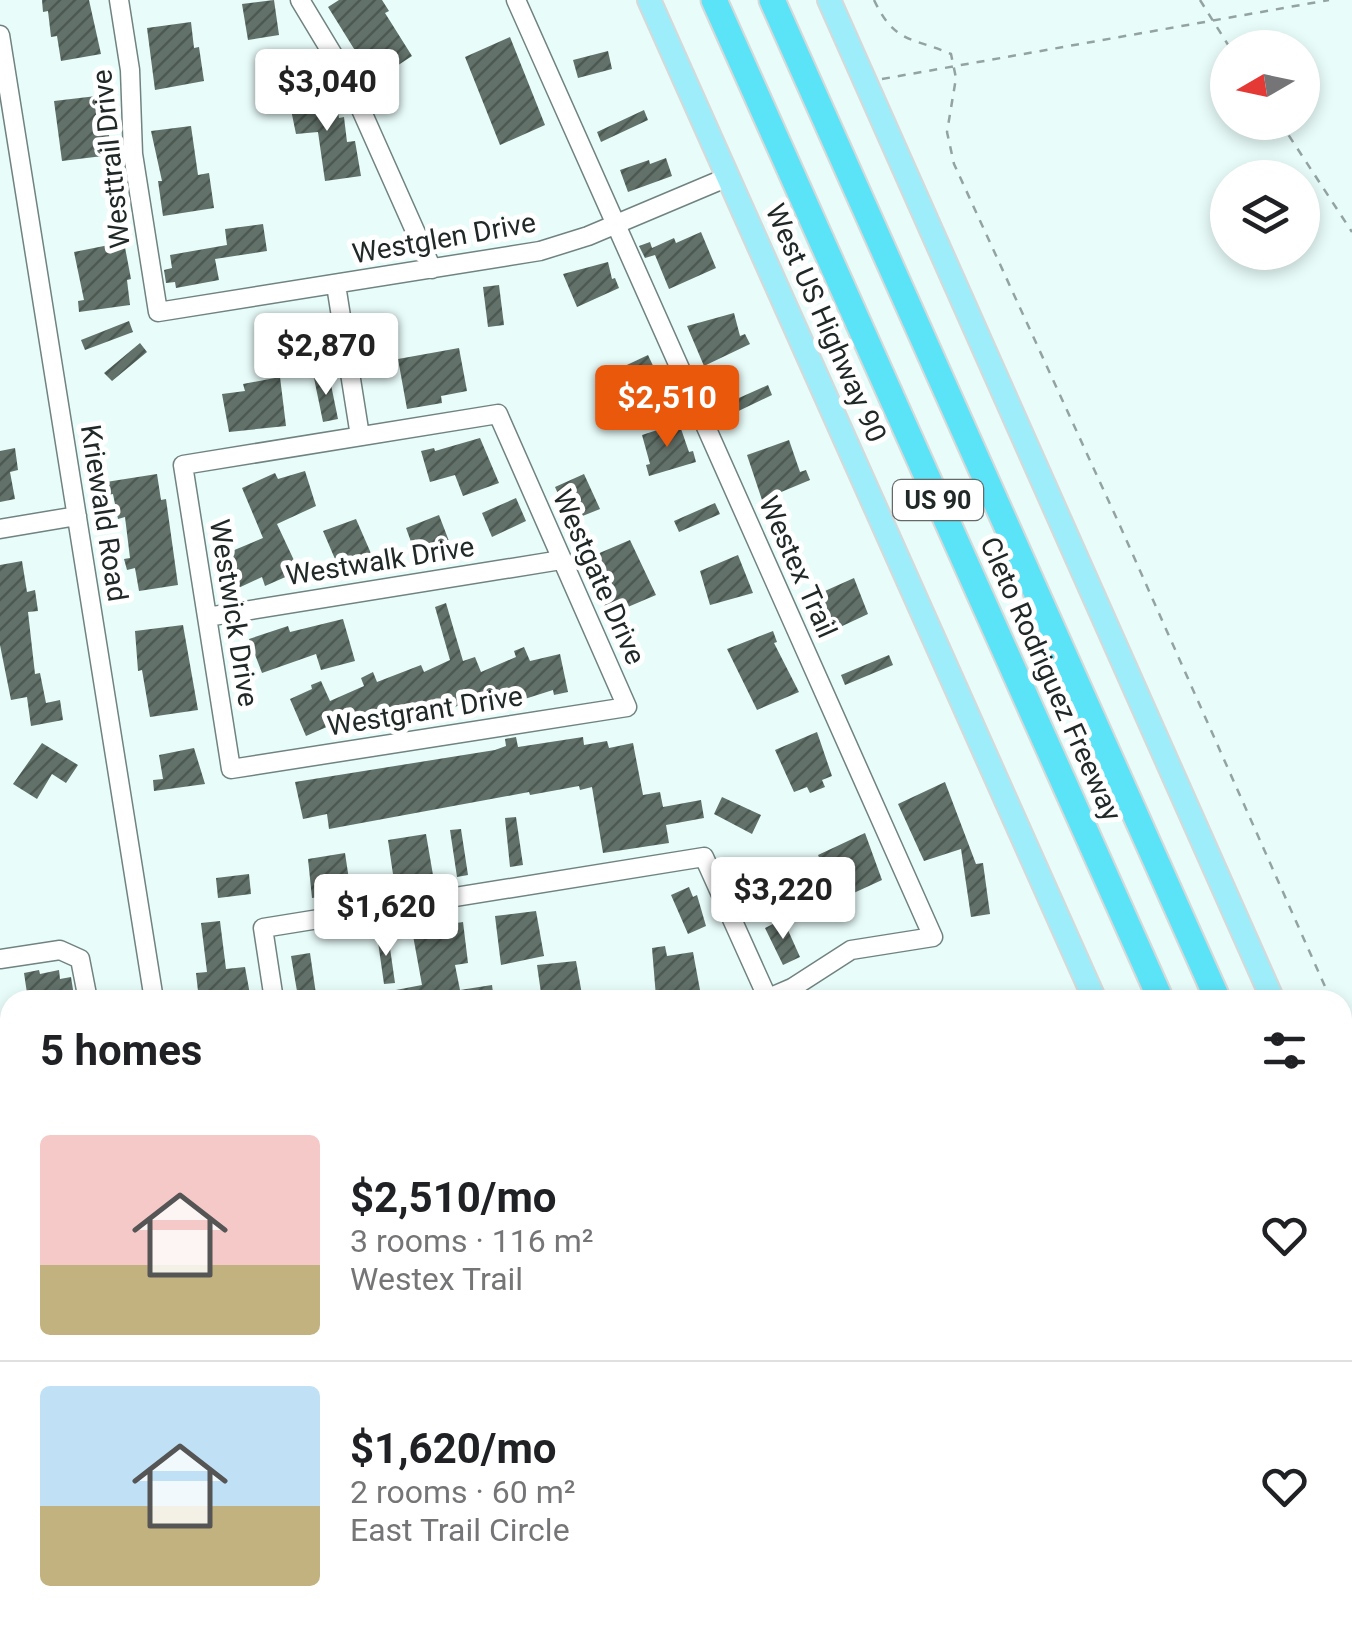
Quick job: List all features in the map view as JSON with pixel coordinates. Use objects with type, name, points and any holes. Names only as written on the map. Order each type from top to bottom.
[{"type":"highway","name":"Cleto Rodriguez Freeway","points":[[714,0],[1158,990]]},
{"type":"highway","name":"Cleto Rodriguez Freeway","points":[[772,0],[1214,990]]},
{"type":"main road","name":"West US Highway 90","points":[[649,0],[1091,990]]},
{"type":"main road","points":[[829,0],[1268,990]]},
{"type":"street","name":"Westtrail Drive","points":[[119,0],[132,94],[133,154],[158,312]]},
{"type":"street","points":[[300,0],[346,78],[432,269]]},
{"type":"street","name":"Westex Trail","points":[[516,0],[933,937],[851,950],[787,990]]},
{"type":"street","name":"Kriewald Road","points":[[0,34],[152,990]]},
{"type":"street","name":"Westglen Drive","points":[[158,312],[540,251],[728,177]]},
{"type":"street","points":[[336,285],[360,436]]},
{"type":"street","name":"Westgate Drive","points":[[360,436],[498,414],[627,707]]},
{"type":"street","name":"Westwick Drive","points":[[232,769],[183,465],[360,436]]},
{"type":"street","points":[[0,529],[77,516]]},
{"type":"street","name":"Westwalk Drive","points":[[207,617],[561,560]]},
{"type":"street","name":"Westgrant Drive","points":[[232,769],[627,707]]},
{"type":"street","points":[[272,990],[262,928],[704,858],[762,990]]},
{"type":"street","points":[[0,960],[60,950],[80,960],[86,990]]},
{"type":"path","points":[[874,0],[891,29],[902,38],[951,54],[956,66],[955,91],[947,132],[954,164],[1122,528],[1327,990]]},
{"type":"path","points":[[1200,0],[1218,30]]},
{"type":"path","points":[[865,82],[1329,0]]},
{"type":"path","points":[[1292,140],[1352,232]]},
{"type":"building","points":[[42,0],[89,0],[101,54],[61,61],[57,36],[51,37],[48,11],[43,12]]},
{"type":"building","points":[[274,0],[279,35],[248,40],[242,4]]},
{"type":"building","points":[[339,0],[382,0],[389,11],[385,13],[412,56],[374,81],[328,7]]},
{"type":"building","points":[[191,22],[204,81],[155,90],[147,28]]},
{"type":"building","points":[[510,37],[545,125],[500,145],[465,57]]},
{"type":"building","points":[[608,51],[612,69],[578,78],[573,60]]},
{"type":"building","points":[[335,92],[347,142],[355,141],[361,176],[325,181],[318,132],[296,134],[289,100]]},
{"type":"building","points":[[105,95],[111,155],[62,161],[54,101]]},
{"type":"building","points":[[644,110],[648,120],[601,142],[597,132]]},
{"type":"building","points":[[191,126],[198,175],[209,173],[214,208],[163,216],[158,181],[162,181],[151,131]]},
{"type":"building","points":[[666,158],[672,176],[628,192],[620,170]]},
{"type":"building","points":[[263,224],[267,251],[215,259],[219,280],[176,288],[175,282],[166,283],[164,270],[172,268],[170,255],[227,245],[225,229]]},
{"type":"building","points":[[701,232],[716,268],[669,289],[655,255],[645,258],[639,246],[650,242],[652,248],[674,238],[676,243]]},
{"type":"building","points":[[124,242],[131,279],[127,280],[130,305],[79,312],[78,301],[84,300],[74,252]]},
{"type":"building","points":[[608,262],[619,288],[577,307],[563,274]]},
{"type":"building","points":[[499,285],[504,325],[488,327],[483,287]]},
{"type":"building","points":[[734,313],[740,336],[745,334],[750,344],[704,366],[687,326]]},
{"type":"building","points":[[129,321],[133,332],[85,350],[81,340]]},
{"type":"building","points":[[140,343],[147,352],[112,381],[104,373]]},
{"type":"building","points":[[459,348],[467,391],[441,396],[442,403],[407,409],[398,359]]},
{"type":"building","points":[[648,355],[664,389],[628,406],[612,372]]},
{"type":"building","points":[[329,375],[338,419],[323,422],[314,378]]},
{"type":"building","points":[[280,377],[286,426],[229,432],[222,394],[245,391],[243,384]]},
{"type":"building","points":[[768,385],[772,395],[726,417],[721,406]]},
{"type":"building","points":[[679,423],[696,462],[649,476],[646,465],[650,464],[642,435]]},
{"type":"building","points":[[480,438],[499,483],[463,496],[455,475],[430,482],[421,451],[435,451]]},
{"type":"building","points":[[789,440],[800,472],[806,470],[810,480],[762,500],[747,455]]},
{"type":"building","points":[[15,448],[18,470],[10,472],[15,499],[0,502],[0,451]]},
{"type":"building","points":[[305,471],[316,506],[277,524],[299,571],[265,586],[262,577],[234,590],[219,547],[229,543],[232,551],[263,538],[242,488],[275,473],[278,479]]},
{"type":"building","points":[[157,474],[161,500],[166,499],[178,585],[139,591],[135,568],[127,570],[124,559],[130,558],[125,517],[118,519],[106,482]]},
{"type":"building","points":[[584,474],[600,509],[570,521],[555,487]]},
{"type":"building","points":[[516,498],[526,521],[492,537],[482,513]]},
{"type":"building","points":[[715,503],[720,514],[679,532],[674,521]]},
{"type":"building","points":[[439,515],[452,549],[418,561],[406,528]]},
{"type":"building","points":[[356,519],[373,558],[341,573],[323,531]]},
{"type":"building","points":[[630,540],[656,595],[609,615],[583,560]]},
{"type":"building","points":[[738,555],[753,593],[710,605],[700,571]]},
{"type":"building","points":[[22,561],[27,592],[35,590],[38,611],[28,612],[35,674],[40,673],[46,703],[60,700],[63,720],[31,726],[27,697],[11,700],[0,645],[0,565]]},
{"type":"building","points":[[854,578],[868,614],[823,635],[807,599]]},
{"type":"building","points":[[446,603],[463,661],[475,657],[481,672],[516,657],[514,651],[524,647],[530,661],[560,654],[568,692],[554,695],[553,690],[512,703],[509,698],[483,709],[479,698],[433,715],[431,710],[406,720],[404,715],[381,725],[378,718],[357,728],[354,721],[331,732],[329,726],[306,736],[290,699],[312,689],[311,685],[321,681],[330,701],[364,686],[361,678],[373,672],[377,682],[421,665],[424,672],[450,660],[435,607]]},
{"type":"building","points":[[343,619],[355,661],[321,670],[316,654],[262,673],[249,639],[288,626],[290,632]]},
{"type":"building","points":[[183,625],[198,710],[150,717],[142,670],[138,671],[135,631]]},
{"type":"building","points":[[773,631],[777,642],[774,643],[799,692],[757,710],[727,649]]},
{"type":"building","points":[[889,655],[893,665],[845,685],[841,675]]},
{"type":"building","points":[[817,732],[832,776],[822,780],[825,787],[810,793],[807,787],[794,792],[775,750]]},
{"type":"building","points":[[516,737],[518,747],[583,737],[584,745],[607,741],[609,748],[633,743],[643,795],[660,792],[663,807],[701,800],[704,818],[666,825],[669,843],[603,853],[592,787],[530,795],[529,792],[329,829],[327,814],[303,819],[295,782],[495,750],[506,746],[505,739]]},
{"type":"building","points":[[42,743],[78,765],[66,783],[52,774],[37,799],[13,784]]},
{"type":"building","points":[[194,748],[205,784],[154,791],[153,780],[163,779],[159,755]]},
{"type":"building","points":[[945,782],[976,864],[983,863],[990,914],[971,917],[961,849],[924,861],[898,804]]},
{"type":"building","points":[[722,797],[761,815],[752,834],[714,814]]},
{"type":"building","points":[[516,817],[523,865],[510,867],[505,818]]},
{"type":"building","points":[[461,829],[468,875],[457,877],[450,830]]},
{"type":"building","points":[[865,833],[882,880],[845,897],[830,863],[823,866],[818,855]]},
{"type":"building","points":[[426,834],[434,881],[395,888],[388,840]]},
{"type":"building","points":[[345,853],[351,893],[312,898],[308,859]]},
{"type":"building","points":[[249,874],[251,894],[218,898],[216,878]]},
{"type":"building","points":[[689,887],[693,897],[697,895],[706,926],[688,934],[671,895]]},
{"type":"building","points":[[536,911],[544,956],[501,965],[495,916]]},
{"type":"building","points":[[783,919],[800,957],[783,965],[765,928]]},
{"type":"building","points":[[220,921],[226,969],[245,967],[249,990],[198,990],[196,973],[207,972],[201,923]]},
{"type":"building","points":[[463,922],[468,963],[455,965],[460,990],[396,990],[422,985],[412,930]]},
{"type":"building","points":[[388,934],[395,983],[384,984],[377,935]]},
{"type":"building","points":[[665,946],[667,956],[693,952],[700,990],[655,990],[652,948]]},
{"type":"building","points":[[310,953],[315,990],[297,990],[291,956]]},
{"type":"building","points":[[576,961],[581,990],[541,990],[537,965]]},
{"type":"building","points":[[59,970],[60,979],[71,977],[73,990],[27,990],[24,973]]},
{"type":"building","points":[[492,985],[493,990],[460,990]]}]
